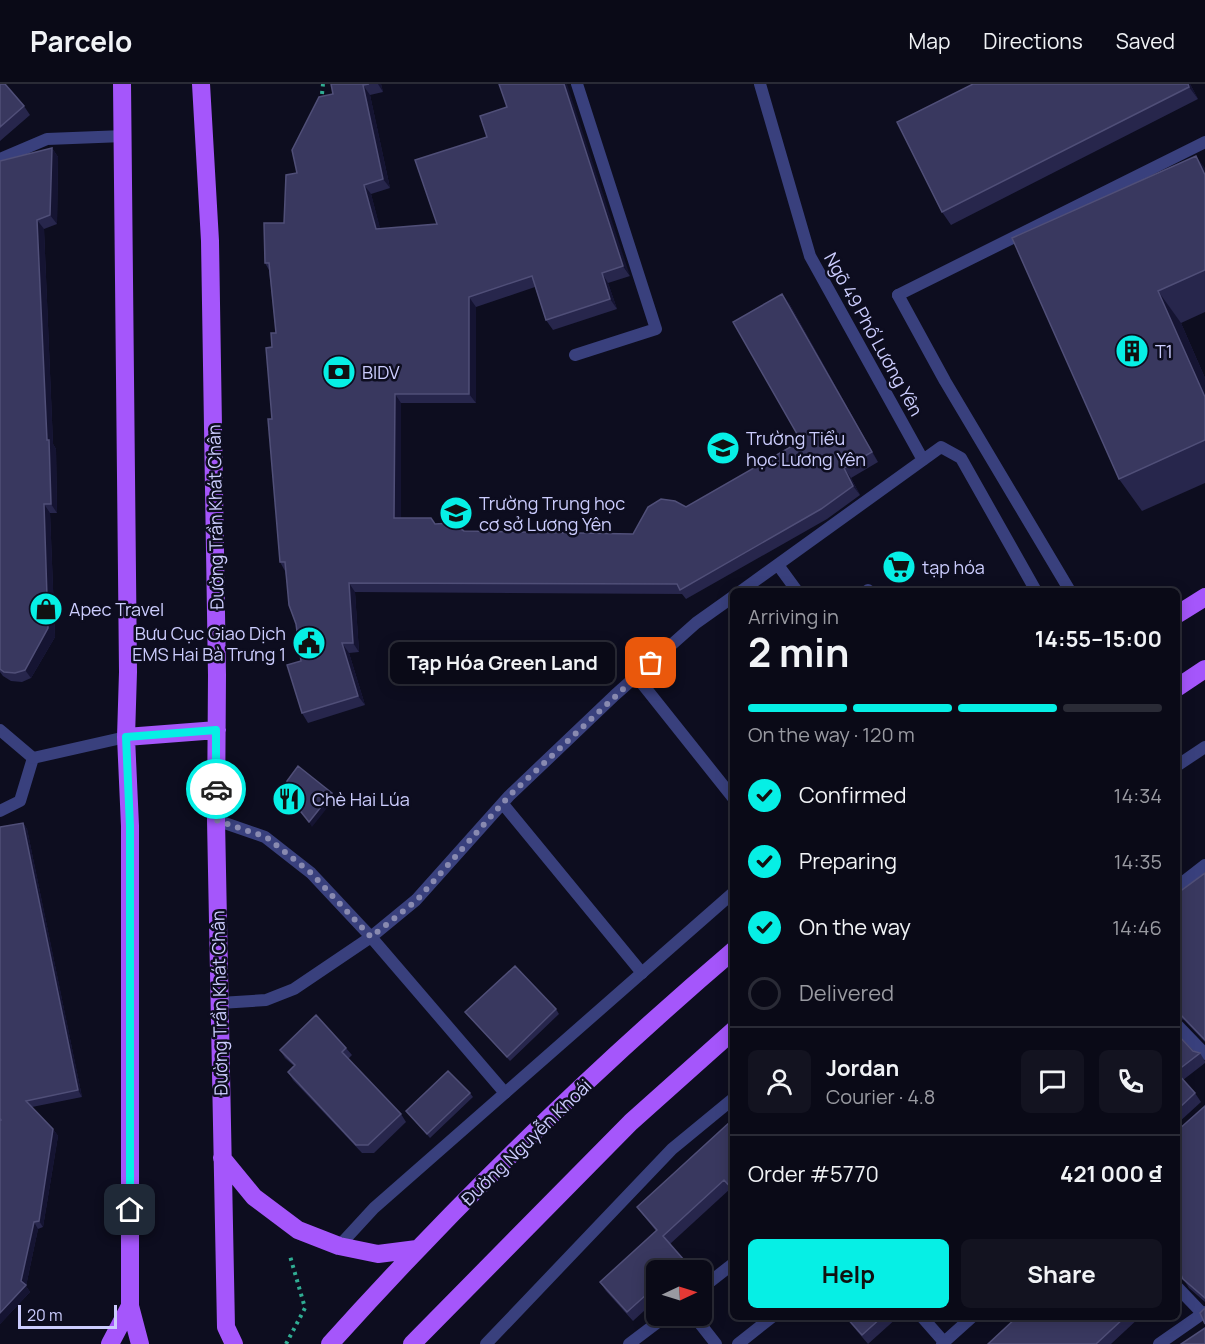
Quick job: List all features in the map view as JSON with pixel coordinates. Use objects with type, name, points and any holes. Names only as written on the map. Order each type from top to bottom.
[{"type":"main road","points":[[122,84],[128,672],[126,737],[130,826],[130,1306],[140,1344]]},
{"type":"main road","name":"Đường Trần Khát Chân","points":[[201,84],[211,252],[216,820],[226,1327],[234,1344]]},
{"type":"main road","points":[[1180,613],[1205,597]]},
{"type":"main road","points":[[1180,686],[1205,669]]},
{"type":"main road","points":[[126,737],[216,730]]},
{"type":"main road","name":"Đường Nguyễn Khoái","points":[[330,1344],[417,1249],[647,1024],[730,953]]},
{"type":"main road","points":[[412,1344],[631,1122],[730,1034]]},
{"type":"main road","points":[[222,1158],[254,1197],[298,1230],[339,1246],[378,1254],[417,1249]]},
{"type":"main road","points":[[111,1344],[130,1306]]},
{"type":"street","points":[[575,355],[656,329],[577,84]]},
{"type":"street","name":"Ngõ 49 Phố Lương Yên","points":[[760,84],[810,256],[923,460]]},
{"type":"street","points":[[0,159],[47,139],[123,136]]},
{"type":"street","points":[[1068,588],[945,381],[898,295],[1205,142]]},
{"type":"street","points":[[745,588],[941,447],[961,458],[1034,588]]},
{"type":"street","points":[[778,566],[795,588]]},
{"type":"street","points":[[219,1003],[266,1000],[294,989],[371,937],[417,900],[503,804],[636,676],[696,623],[730,600]]},
{"type":"street","points":[[636,676],[730,794]]},
{"type":"street","points":[[0,730],[33,758]]},
{"type":"street","points":[[33,758],[126,737]]},
{"type":"street","points":[[1180,764],[1205,747]]},
{"type":"street","points":[[0,811],[20,801],[33,758]]},
{"type":"street","points":[[503,804],[642,973]]},
{"type":"street","points":[[216,820],[266,837],[311,873],[371,937],[505,1093]]},
{"type":"street","points":[[1180,884],[1205,865]]},
{"type":"street","points":[[339,1246],[374,1208],[730,896]]},
{"type":"street","points":[[1180,1028],[1205,1054]]},
{"type":"street","points":[[486,1344],[672,1149],[730,1101]]},
{"type":"street","points":[[712,1280],[730,1266]]},
{"type":"street","points":[[1159,1344],[1204,1313],[1180,1290]]},
{"type":"street","points":[[738,1344],[768,1320]]},
{"type":"street","points":[[924,1320],[943,1343],[969,1320]]},
{"type":"street","points":[[629,1344],[653,1326]]},
{"type":"street","points":[[702,1326],[716,1344]]},
{"type":"path","points":[[322,94],[323,84]]},
{"type":"path","points":[[286,1344],[305,1308],[288,1249]]},
{"type":"building","points":[[0,84],[5,84],[24,106],[0,127]]},
{"type":"building","points":[[331,84],[369,84],[363,85],[383,179],[364,185],[376,229],[437,224],[415,160],[487,137],[480,116],[507,107],[499,84],[564,84],[623,266],[602,273],[610,299],[546,320],[532,276],[469,297],[469,394],[395,394],[394,518],[431,518],[435,524],[451,523],[464,531],[633,534],[648,507],[661,499],[675,501],[686,507],[801,441],[733,322],[782,294],[872,452],[844,468],[853,486],[821,509],[680,590],[677,584],[349,583],[353,643],[342,643],[358,696],[302,713],[287,665],[301,661],[296,624],[289,605],[285,562],[280,562],[268,419],[272,419],[266,348],[272,347],[271,333],[276,333],[269,263],[265,263],[264,223],[284,223],[286,175],[297,173],[292,150],[319,97],[333,94]]},
{"type":"building","points":[[973,84],[1188,84],[1189,87],[942,212],[897,122]]},
{"type":"building","points":[[52,148],[50,215],[37,220],[51,504],[44,504],[48,628],[25,670],[15,673],[4,672],[0,669],[0,161]]},
{"type":"building","name":"T1","points":[[1196,156],[1205,175],[1205,270],[1158,291],[1205,397],[1205,440],[1119,479],[1012,238]]},
{"type":"building","points":[[298,766],[332,793],[309,822],[286,793],[287,781]]},
{"type":"building","points":[[23,823],[78,1090],[26,1101],[53,1129],[39,1221],[34,1222],[21,1281],[26,1285],[0,1313],[0,827]]},
{"type":"building","points":[[1205,873],[1205,1040],[1180,1014],[1180,892]]},
{"type":"building","points":[[515,966],[556,1009],[507,1057],[465,1012]]},
{"type":"building","points":[[316,1015],[346,1048],[342,1052],[401,1114],[368,1145],[356,1145],[288,1072],[295,1065],[280,1050]]},
{"type":"building","points":[[1180,1037],[1193,1051],[1200,1053],[1180,1068]]},
{"type":"building","points":[[448,1071],[470,1093],[427,1134],[406,1111]]},
{"type":"building","points":[[1180,1076],[1195,1093],[1180,1107]]},
{"type":"building","points":[[1205,1106],[1205,1298],[1183,1279],[1180,1272],[1180,1128]]},
{"type":"building","points":[[730,1122],[730,1187],[724,1180],[663,1236],[684,1260],[646,1260],[646,1295],[627,1312],[600,1282],[657,1230],[637,1207]]},
{"type":"building","points":[[1205,1308],[1205,1324],[1200,1313]]},
{"type":"building","points":[[849,1320],[879,1320],[862,1335]]},
{"type":"building","points":[[1014,1320],[1122,1320],[1096,1344],[988,1344]]},
{"type":"building","points":[[1205,1328],[1205,1344],[1181,1344]]},
{"type":"way so far","points":[[216,789],[216,820],[266,837],[311,873],[371,937],[417,900],[509,796],[651,663]]},
{"type":"place","name":"T1","points":[[1132,351]]},
{"type":"place","name":"BIDV","points":[[339,372]]},
{"type":"place","name":"Trường Tiểu học Lương Yên","points":[[723,448]]},
{"type":"place","name":"Trường Trung học cơ sở Lương Yên","points":[[456,513]]},
{"type":"place","name":"tạp hóa","points":[[899,567]]},
{"type":"place","name":"Apec Travel","points":[[46,609]]},
{"type":"place","name":"Bưu Cục Giao Dịch EMS Hai Bà Trưng 1","points":[[309,643]]},
{"type":"place","name":"Tạp Hóa Green Land","points":[[651,663]]},
{"type":"place","name":"Chè Hai Lúa","points":[[289,799]]},
{"type":"route","points":[[130,1210],[130,826],[126,737],[216,730],[216,789]]}]
